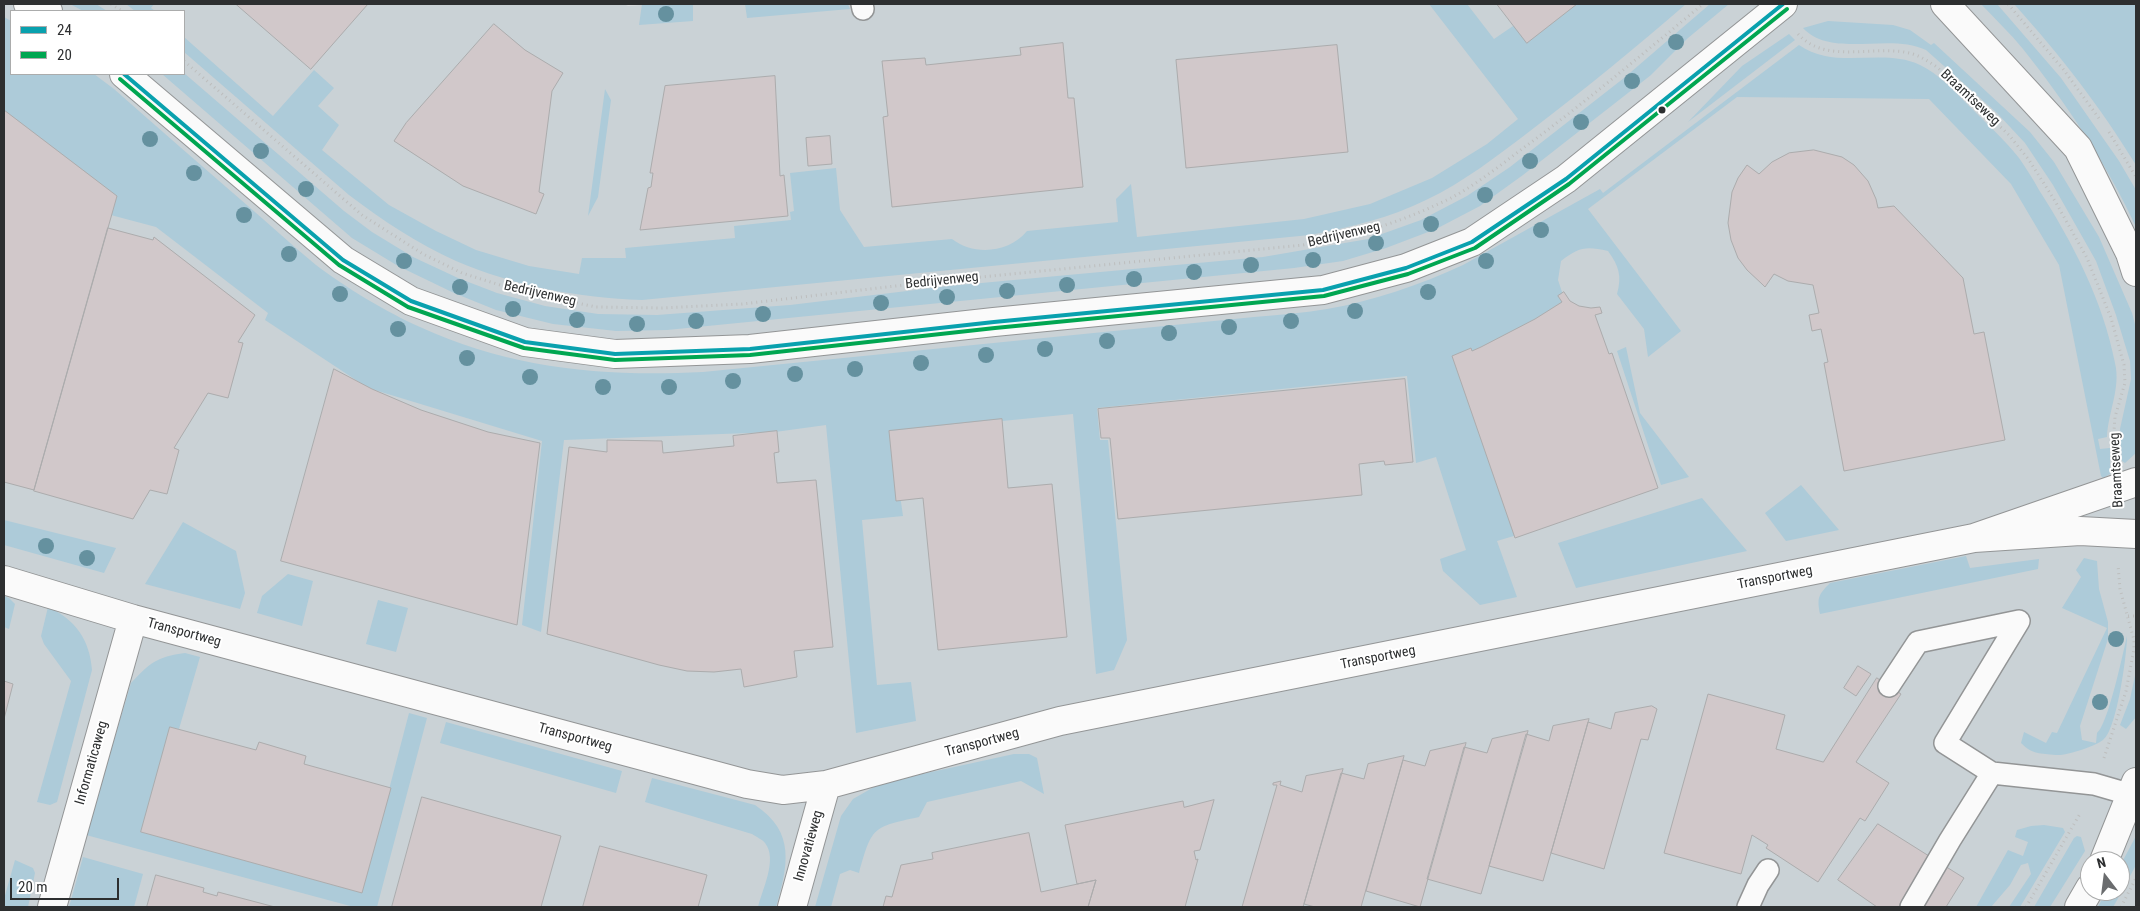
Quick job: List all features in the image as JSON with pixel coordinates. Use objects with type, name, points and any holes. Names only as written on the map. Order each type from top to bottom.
[{"type":"street","points":[[28,4],[45,10]]},
{"type":"street","points":[[1944,4],[2078,148],[2130,254],[2136,272]]},
{"type":"street","points":[[125,75],[343,260],[411,300],[525,342],[615,354],[750,348],[1323,290],[1406,268],[1472,242],[1566,179],[1779,7]]},
{"type":"street","name":"Transportweg","points":[[4,580],[133,619],[747,784],[783,790],[826,785],[1060,722],[1974,538],[2127,486]]},
{"type":"street","name":"Transportweg","points":[[1974,538],[2080,531],[2128,534]]},
{"type":"street","name":"Informaticaweg","points":[[52,907],[133,619]]},
{"type":"street","name":"Innovatieweg","points":[[792,907],[826,785]]},
{"type":"street","points":[[2108,851],[2134,789]]},
{"type":"lane","points":[[1889,686],[1918,642],[2019,621],[1945,743],[1992,773],[2134,789]]},
{"type":"lane","points":[[1911,907],[1992,773]]},
{"type":"lane","points":[[1748,907],[1758,885],[1768,870]]},
{"type":"path","name":"Bedrijvenweg","points":[[185,62],[362,215],[422,254],[462,273],[516,290],[596,307],[662,308],[742,304],[921,283],[1303,245],[1337,239],[1391,224],[1452,197],[1484,177],[1577,108],[1703,4]]},
{"type":"path","points":[[2008,4],[2062,69],[2116,141],[2136,177]]},
{"type":"path","name":"Braamtseweg","points":[[1779,7],[1804,41],[1821,49],[1827,51],[1900,52],[1912,54],[1937,67],[2009,135],[2029,160],[2087,258],[2111,318],[2124,365],[2125,383],[2115,418],[2114,431],[2127,486]]},
{"type":"path","points":[[2026,907],[2071,832],[2094,784],[2126,690],[2134,640],[2120,590],[2118,571],[2128,534]]},
{"type":"path","points":[[2128,616],[2136,616]]},
{"type":"path","points":[[2121,907],[2136,878]]},
{"type":"shaded area","points":[[4,4],[624,4],[628,6],[657,4],[2136,4],[2136,907],[4,907]]},
{"type":"shaded area","points":[[70,4],[96,4],[105,10],[81,10]]},
{"type":"shaded area","points":[[126,4],[154,4],[151,8],[154,10],[134,10]]},
{"type":"shaded area","points":[[642,4],[693,5],[693,21],[639,25]]},
{"type":"shaded area","points":[[745,4],[848,4],[850,9],[747,18]]},
{"type":"shaded area","points":[[1429,4],[1467,4],[1494,39],[1516,24],[1531,4],[1686,4],[1590,84],[1480,168],[1426,200],[1370,221],[1310,235],[642,300],[618,299],[595,297],[524,284],[456,261],[414,239],[349,195],[185,53],[185,38],[273,116],[314,70],[334,88],[318,106],[339,125],[322,150],[389,205],[436,231],[476,250],[529,266],[579,274],[582,258],[626,258],[625,248],[735,238],[734,226],[791,220],[790,212],[794,211],[790,173],[836,168],[840,210],[864,247],[952,239],[970,248],[991,250],[1011,244],[1027,231],[1118,222],[1116,199],[1131,184],[1137,237],[1304,219],[1370,204],[1432,178],[1487,144],[1518,119]]},
{"type":"shaded area","points":[[1710,4],[1729,4],[1688,38],[1651,75],[1523,175],[1480,206],[1436,229],[1386,248],[1343,261],[1294,268],[667,330],[616,331],[553,324],[496,310],[454,293],[398,266],[352,238],[163,75],[185,74],[344,211],[372,232],[413,257],[458,278],[497,293],[545,306],[598,314],[657,315],[790,305],[949,286],[1263,257],[1368,239],[1421,220],[1467,196],[1510,167],[1624,78]]},
{"type":"shaded area","points":[[1981,4],[1997,4],[2061,78],[2119,161],[2136,190],[2136,227],[2099,157],[2070,112],[2023,49]]},
{"type":"shaded area","points":[[2014,4],[2136,4],[2136,165],[2079,82]]},
{"type":"shaded area","points":[[4,17],[10,20],[10,75],[95,75],[114,89],[316,265],[352,290],[407,321],[454,341],[489,352],[558,367],[630,373],[703,372],[1290,314],[1362,302],[1413,286],[1463,265],[1600,189],[1603,193],[1799,45],[1813,53],[1828,57],[1905,60],[1920,65],[1940,78],[2013,151],[2032,178],[2075,252],[2103,317],[2115,363],[2116,382],[2107,437],[2098,439],[2100,449],[2110,448],[2110,474],[2103,478],[2101,476],[2059,265],[2011,184],[1929,99],[1737,97],[1588,209],[1681,331],[1648,357],[1644,329],[1617,294],[1618,271],[1608,251],[1594,248],[1578,250],[1561,261],[1558,280],[1566,304],[1517,535],[1497,541],[1517,597],[1480,605],[1443,571],[1440,559],[1466,550],[1436,457],[1416,463],[1407,376],[1097,408],[1100,440],[1108,440],[1127,640],[1114,670],[1096,674],[1073,414],[891,432],[903,516],[862,520],[877,685],[911,682],[916,721],[856,733],[826,425],[775,432],[564,440],[541,632],[522,625],[542,441],[368,388],[265,320],[268,313],[156,227],[107,214],[4,121]]},
{"type":"shaded area","points":[[1828,21],[1893,25],[1910,30],[1931,45],[1934,43],[2030,132],[2054,162],[2099,237],[2132,313],[2136,328],[2136,453],[2125,463],[2122,461],[2120,429],[2131,379],[2130,361],[2116,315],[2096,261],[2053,185],[2025,143],[1997,113],[1926,50],[1911,45],[1895,43],[1845,44],[1829,42],[1815,37],[1803,28]]},
{"type":"shaded area","points":[[1789,34],[1795,40],[1688,122],[1742,66]]},
{"type":"shaded area","points":[[605,89],[611,100],[598,197],[588,216]]},
{"type":"shaded area","points":[[1626,347],[1640,413],[1689,477],[1661,485],[1617,351]]},
{"type":"shaded area","points":[[1801,485],[1839,530],[1786,541],[1765,513]]},
{"type":"shaded area","points":[[1702,498],[1747,551],[1576,588],[1558,543]]},
{"type":"shaded area","points":[[4,520],[116,548],[104,573],[4,545]]},
{"type":"shaded area","points":[[183,522],[236,551],[245,593],[240,609],[145,584]]},
{"type":"shaded area","points":[[1966,556],[1970,568],[2039,559],[2038,569],[1820,614],[1819,597],[1830,583]]},
{"type":"shaded area","points":[[2084,558],[2097,561],[2099,589],[2108,622],[2108,639],[2080,726],[2082,740],[2096,743],[2097,733],[2106,717],[2127,636],[2117,707],[2113,722],[2103,740],[2088,748],[2067,754],[2037,753],[2029,750],[2021,743],[2024,732],[2046,743],[2052,732],[2057,733],[2107,628],[2062,608],[2081,577],[2076,570]]},
{"type":"shaded area","points":[[288,574],[313,581],[302,626],[257,613],[262,596]]},
{"type":"shaded area","points":[[4,596],[15,604],[9,629],[4,627]]},
{"type":"shaded area","points":[[378,600],[408,608],[396,652],[366,644]]},
{"type":"shaded area","points":[[48,607],[66,618],[79,632],[88,649],[92,670],[57,802],[50,805],[37,802],[71,681],[44,644],[41,636]]},
{"type":"shaded area","points":[[185,653],[200,657],[179,729],[170,727],[141,832],[362,893],[409,713],[427,718],[377,907],[354,907],[86,835],[131,683],[143,670],[154,662]]},
{"type":"shaded area","points":[[2136,671],[2136,717],[2126,729],[2120,725],[2130,699]]},
{"type":"shaded area","points":[[446,722],[622,771],[616,793],[440,743]]},
{"type":"shaded area","points":[[1014,754],[1029,754],[1037,758],[1044,794],[1021,781],[927,802],[919,817],[883,827],[876,832],[867,846],[859,873],[850,870],[840,874],[831,907],[815,907],[841,816],[853,799],[881,783]]},
{"type":"shaded area","points":[[652,778],[755,805],[768,815],[783,838],[785,851],[784,878],[776,907],[758,907],[770,866],[769,850],[764,842],[752,834],[645,802]]},
{"type":"shaded area","points":[[2044,825],[2063,828],[2065,832],[2020,907],[2009,907],[2031,874],[2028,863],[2021,865],[2010,885],[1991,907],[1976,907],[2008,850],[2023,856],[2028,842],[2015,837],[2017,830]]},
{"type":"shaded area","points":[[2077,836],[2081,837],[2085,851],[2080,851],[2080,859],[2050,907],[2034,907],[2074,838]]},
{"type":"shaded area","points":[[2136,836],[2136,865],[2130,876],[2130,851],[2128,851]]},
{"type":"shaded area","points":[[83,857],[143,874],[134,907],[69,907]]},
{"type":"shaded area","points":[[15,860],[33,868],[35,873],[28,907],[4,907],[4,899]]},
{"type":"shaded area","points":[[2101,901],[2116,901],[2113,907],[2098,907]]},
{"type":"building","points":[[236,4],[368,4],[311,69]]},
{"type":"building","points":[[1497,4],[1577,4],[1527,43]]},
{"type":"building","points":[[494,24],[525,50],[563,73],[552,91],[539,192],[544,194],[536,214],[463,186],[394,141],[406,123]]},
{"type":"building","points":[[1063,43],[1068,98],[1074,98],[1083,187],[892,207],[883,117],[888,116],[882,61],[925,58],[926,65],[1021,55],[1020,48]]},
{"type":"building","points":[[1337,45],[1348,152],[1186,168],[1176,60]]},
{"type":"building","points":[[775,76],[780,176],[784,175],[788,216],[640,230],[648,188],[651,187],[653,173],[650,173],[665,86]]},
{"type":"building","points":[[4,110],[117,196],[34,490],[4,482]]},
{"type":"building","points":[[830,136],[832,164],[808,166],[806,138]]},
{"type":"building","points":[[1814,150],[1842,157],[1854,165],[1868,181],[1878,208],[1894,206],[1963,278],[1974,334],[1984,332],[2005,440],[1844,471],[1824,363],[1828,362],[1821,329],[1812,331],[1809,315],[1819,313],[1813,285],[1788,281],[1774,274],[1765,287],[1747,270],[1738,258],[1731,240],[1728,223],[1732,192],[1738,178],[1747,165],[1759,174],[1772,162],[1789,153]]},
{"type":"building","points":[[108,228],[153,240],[154,237],[255,315],[238,342],[243,343],[228,398],[208,393],[174,448],[179,450],[167,494],[150,490],[133,519],[34,491]]},
{"type":"building","points":[[1564,292],[1570,301],[1579,306],[1600,307],[1602,313],[1595,315],[1609,354],[1612,353],[1658,488],[1515,538],[1452,356],[1471,348],[1472,351],[1481,347],[1535,319],[1562,302],[1558,296]]},
{"type":"building","points":[[334,369],[372,389],[421,410],[488,432],[540,443],[517,625],[281,561]]},
{"type":"building","points":[[1405,379],[1413,462],[1385,465],[1384,461],[1359,464],[1362,495],[1118,519],[1110,438],[1101,438],[1098,409]]},
{"type":"building","points":[[1002,419],[1008,488],[1052,484],[1067,637],[938,650],[923,498],[896,501],[889,431]]},
{"type":"building","points":[[777,431],[779,452],[774,453],[777,483],[816,480],[833,647],[794,651],[797,677],[744,687],[741,669],[714,672],[687,671],[547,634],[569,447],[607,452],[607,440],[662,441],[663,453],[734,446],[733,436]]},
{"type":"building","points":[[1858,666],[1871,674],[1856,696],[1844,688]]},
{"type":"building","points":[[1877,678],[1901,694],[1856,762],[1889,783],[1865,821],[1860,818],[1818,882],[1766,848],[1768,845],[1752,835],[1741,874],[1664,853],[1708,694],[1785,715],[1776,749],[1823,762]]},
{"type":"building","points":[[4,681],[13,684],[4,719]]},
{"type":"building","points":[[1652,706],[1657,709],[1648,740],[1641,739],[1604,869],[1551,853],[1588,722],[1611,729],[1615,713]]},
{"type":"building","points":[[1589,719],[1543,881],[1489,866],[1526,734],[1549,741],[1553,726]]},
{"type":"building","points":[[170,727],[256,750],[259,742],[306,756],[304,764],[391,788],[362,893],[141,832]]},
{"type":"building","points":[[1528,731],[1481,894],[1427,879],[1464,747],[1487,753],[1492,739]]},
{"type":"building","points":[[1466,743],[1420,907],[1366,891],[1403,760],[1425,766],[1430,751]]},
{"type":"building","points":[[1404,756],[1361,907],[1315,907],[1304,904],[1341,773],[1364,779],[1368,764]]},
{"type":"building","points":[[1343,769],[1303,907],[1242,907],[1277,785],[1273,785],[1273,783],[1281,781],[1280,785],[1302,792],[1306,776]]},
{"type":"building","points":[[422,797],[561,836],[541,907],[392,907]]},
{"type":"building","points":[[1214,800],[1200,850],[1194,851],[1196,860],[1198,859],[1185,907],[1088,907],[1096,880],[1077,884],[1065,825],[1183,801],[1184,807]]},
{"type":"building","points":[[1878,824],[1964,878],[1946,907],[1877,907],[1838,880]]},
{"type":"building","points":[[1029,833],[1041,892],[1096,880],[1088,907],[883,907],[886,896],[892,897],[901,865],[933,859],[932,853]]},
{"type":"building","points":[[600,846],[707,875],[698,907],[583,907]]},
{"type":"building","points":[[156,875],[204,888],[203,892],[217,896],[218,892],[275,907],[147,907]]},
{"type":"transit line","name":"24","points":[[125,75],[343,260],[411,301],[525,342],[615,354],[750,349],[994,322],[1323,290],[1406,268],[1472,242],[1566,179],[1783,4]]},
{"type":"transit line","name":"20","points":[[120,79],[339,265],[408,307],[524,348],[615,360],[750,355],[995,328],[1324,296],[1408,274],[1475,248],[1569,184],[1787,9]]}]
